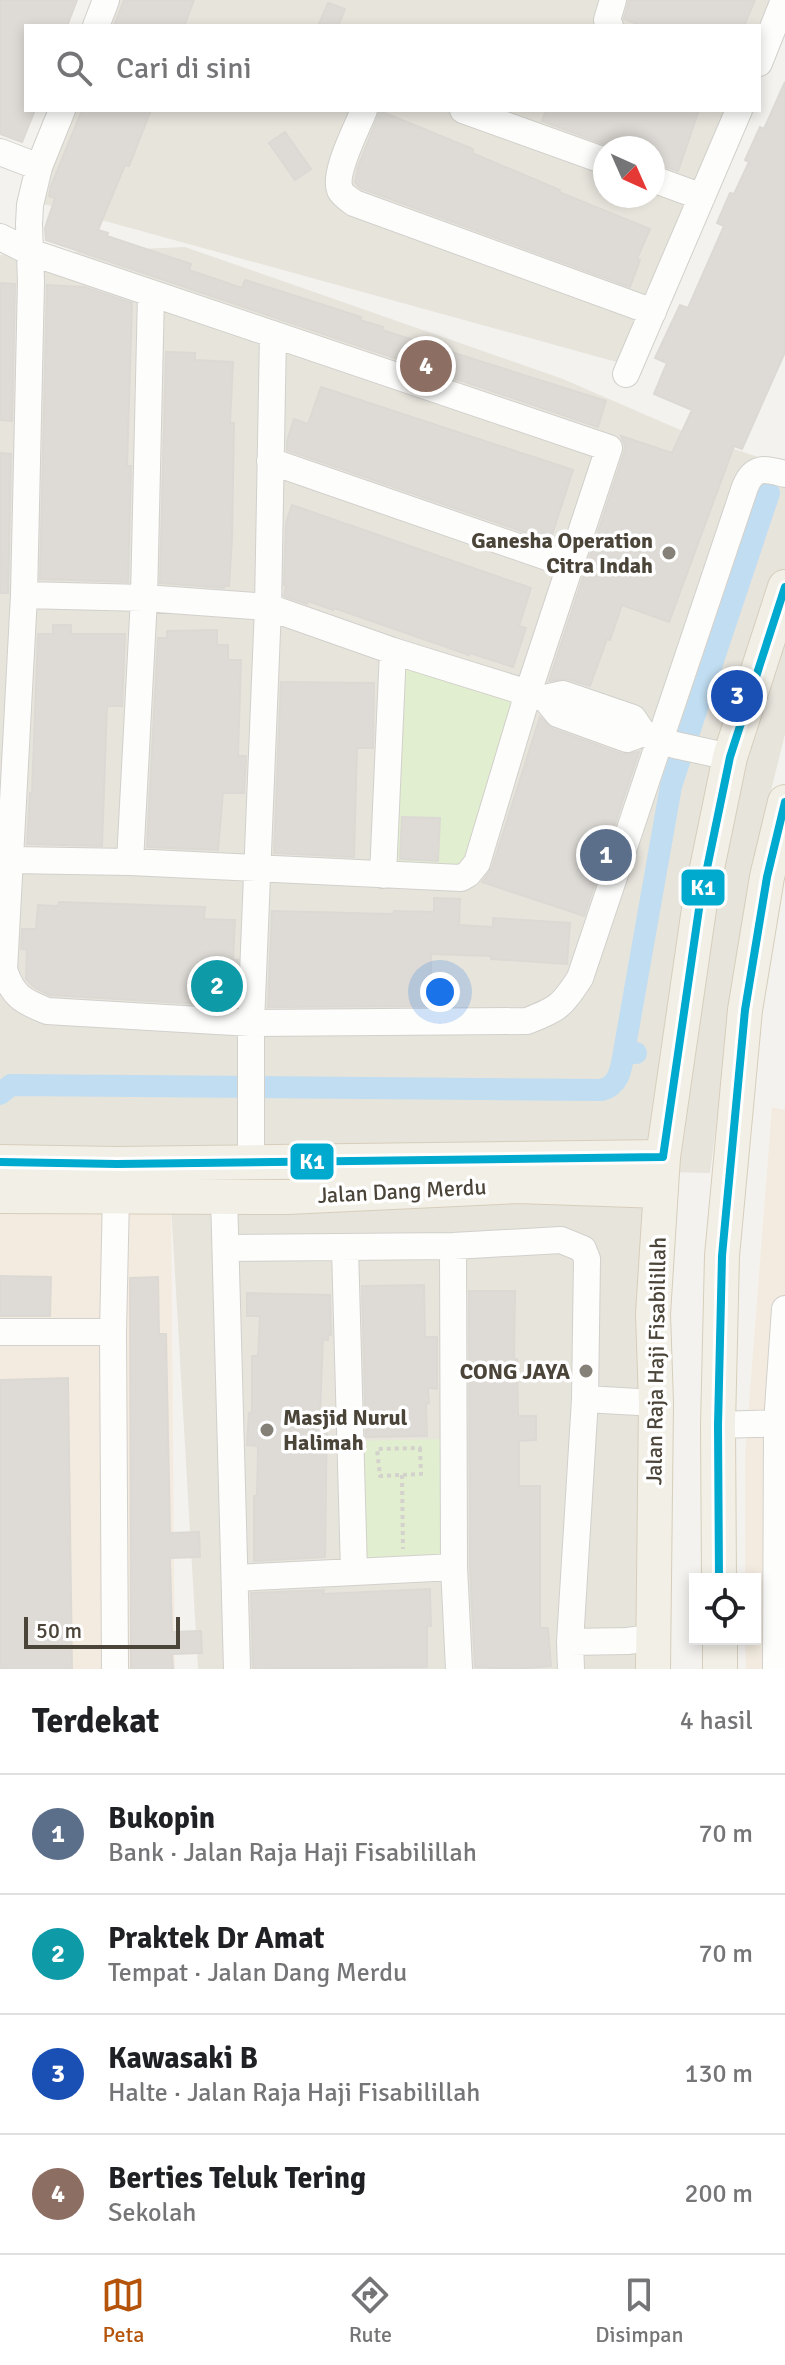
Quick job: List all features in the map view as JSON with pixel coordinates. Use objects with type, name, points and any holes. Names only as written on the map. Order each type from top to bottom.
[{"type":"main road","name":"Jalan Raja Haji Fisabilillah","points":[[653,1653],[656,1403],[653,1314],[663,1157],[700,902],[716,755],[785,587]]},
{"type":"main road","points":[[719,1573],[722,1256],[745,1010],[767,877],[785,802]]},
{"type":"main road","name":"Jalan Dang Merdu","points":[[0,1196],[287,1197],[547,1172],[663,1157]]},
{"type":"main road","name":"Jalan Dang Merdu","points":[[0,1162],[251,1163],[547,1172],[661,1191]]},
{"type":"main road","points":[[720,1645],[720,1669]]},
{"type":"street","points":[[97,24],[106,0]]},
{"type":"street","points":[[609,24],[607,20],[613,0]]},
{"type":"street","points":[[761,58],[784,0]]},
{"type":"street","points":[[61,112],[39,167],[30,205],[24,595],[4,970],[10,988],[26,1003],[47,1011],[251,1023],[527,1021],[565,1003],[580,978],[749,476],[755,471],[766,470],[785,474]]},
{"type":"street","points":[[363,112],[340,171],[339,187],[354,203],[653,312]]},
{"type":"street","points":[[469,112],[593,157]]},
{"type":"street","points":[[626,374],[738,112]]},
{"type":"street","points":[[0,152],[39,167]]},
{"type":"street","points":[[665,183],[702,197]]},
{"type":"street","points":[[0,237],[30,252],[151,294],[609,448],[570,565],[537,695],[473,869],[461,878],[130,862],[11,860]]},
{"type":"street","points":[[130,862],[144,598],[151,294]]},
{"type":"street","points":[[251,1163],[251,1023],[268,607],[273,334]]},
{"type":"street","points":[[270,461],[570,565]]},
{"type":"street","points":[[24,595],[144,598],[268,607],[393,651],[537,695],[558,714],[627,739],[660,739],[716,755]]},
{"type":"street","points":[[383,875],[393,651]]},
{"type":"street","points":[[115,1669],[113,1332],[116,1195]]},
{"type":"street","points":[[224,1196],[237,1669]]},
{"type":"street","points":[[227,1248],[453,1246],[561,1240],[583,1249],[587,1259],[585,1399],[571,1669]]},
{"type":"street","points":[[453,1246],[454,1567],[459,1669]]},
{"type":"street","points":[[345,1248],[354,1572]]},
{"type":"street","points":[[776,1669],[785,1309]]},
{"type":"street","points":[[0,1332],[113,1332]]},
{"type":"street","points":[[585,1399],[656,1403]]},
{"type":"street","points":[[718,1425],[781,1423]]},
{"type":"street","points":[[235,1578],[454,1567]]},
{"type":"street","points":[[570,1642],[653,1653]]},
{"type":"path","points":[[420,1448],[421,1474],[402,1475],[380,1476],[377,1449],[420,1448]]},
{"type":"path","points":[[402,1475],[403,1570]]},
{"type":"shaded area","points":[[109,0],[770,0],[760,24],[101,24]]},
{"type":"shaded area","points":[[68,112],[724,112],[620,363],[36,202]]},
{"type":"shaded area","points":[[185,247],[563,379],[692,435],[785,466],[785,734],[748,884],[710,1173],[0,1159],[0,255]]},
{"type":"shaded area","points":[[772,1107],[785,1110],[785,1669],[746,1669],[745,1645],[761,1645],[761,1573],[745,1573],[745,1456]]},
{"type":"shaded area","points":[[0,1199],[171,1205],[175,1669],[0,1669]]},
{"type":"shaded area","points":[[651,1199],[635,1669],[198,1669],[171,1205]]},
{"type":"green space","points":[[399,645],[532,691],[462,875],[385,873]]},
{"type":"green space","points":[[454,1439],[454,1567],[354,1572],[350,1441]]},
{"type":"building","points":[[0,0],[77,0],[68,24],[24,24],[24,112],[34,112],[22,142],[0,134]]},
{"type":"building","points":[[124,0],[194,0],[185,24],[115,24]]},
{"type":"building","points":[[629,0],[755,0],[745,24],[637,24],[624,19]]},
{"type":"building","points":[[328,3],[345,9],[339,24],[319,24]]},
{"type":"building","points":[[785,82],[785,352],[742,449],[734,446],[669,622],[622,605],[590,686],[567,679],[549,681],[624,453],[621,436],[672,453],[692,410],[654,394],[667,363],[655,358],[680,305],[688,308],[724,226],[717,223],[730,193],[734,194],[749,162],[745,160],[760,127],[764,129]]},
{"type":"building","points":[[81,112],[150,112],[129,166],[125,165],[98,230],[108,233],[107,236],[191,264],[189,270],[242,288],[245,280],[274,289],[361,317],[360,320],[383,327],[382,330],[606,401],[598,427],[46,240],[45,228],[55,198],[49,196]]},
{"type":"building","points":[[380,112],[382,112],[473,149],[472,153],[560,190],[593,208],[650,229],[637,259],[640,260],[630,287],[360,188],[355,182],[358,167]]},
{"type":"building","points":[[545,112],[698,112],[678,171],[665,167],[665,136],[593,136],[593,140],[542,121]]},
{"type":"building","points":[[285,132],[311,169],[295,180],[269,143]]},
{"type":"building","points":[[0,283],[15,284],[12,421],[0,420]]},
{"type":"building","points":[[47,285],[84,287],[132,303],[127,466],[131,466],[128,582],[40,579]]},
{"type":"building","points":[[166,352],[195,353],[195,360],[233,362],[230,423],[234,423],[232,539],[229,586],[224,588],[160,583]]},
{"type":"building","points":[[321,387],[573,470],[550,541],[287,450],[294,419],[308,424]]},
{"type":"building","points":[[0,453],[11,454],[8,593],[0,593]]},
{"type":"building","points":[[292,505],[531,588],[519,626],[526,628],[513,667],[334,608],[308,601],[307,604],[284,596],[286,523]]},
{"type":"building","points":[[53,625],[71,625],[71,634],[125,634],[122,706],[107,706],[102,846],[27,844],[38,634],[53,634]]},
{"type":"building","points":[[217,630],[217,645],[228,645],[228,660],[241,660],[238,756],[246,756],[244,793],[223,793],[218,850],[147,847],[158,638],[167,638],[167,631]]},
{"type":"building","points":[[281,682],[374,683],[373,748],[357,748],[354,857],[274,853]]},
{"type":"building","points":[[540,717],[553,729],[622,754],[639,752],[584,916],[482,882],[492,868]]},
{"type":"building","points":[[402,817],[440,818],[438,861],[400,859]]},
{"type":"building","points":[[434,898],[460,899],[459,925],[493,927],[493,918],[570,923],[567,964],[491,959],[491,956],[431,954],[431,1006],[268,1007],[272,911],[434,912]]},
{"type":"building","points":[[59,902],[205,907],[204,919],[235,920],[233,960],[238,960],[236,1006],[49,995],[34,987],[26,979],[27,950],[21,949],[22,929],[36,929],[38,905],[58,906]]},
{"type":"building","points":[[0,1276],[51,1277],[50,1316],[0,1316]]},
{"type":"building","points":[[158,1277],[159,1334],[166,1334],[170,1533],[199,1532],[200,1557],[170,1558],[172,1632],[201,1631],[202,1653],[172,1654],[173,1669],[131,1669],[130,1278]]},
{"type":"building","points":[[424,1285],[425,1337],[437,1337],[437,1389],[428,1388],[427,1436],[366,1437],[362,1286]]},
{"type":"building","points":[[469,1291],[515,1291],[514,1359],[517,1359],[518,1416],[536,1416],[536,1440],[519,1441],[519,1486],[540,1486],[540,1628],[548,1628],[551,1666],[516,1669],[475,1667],[470,1567]]},
{"type":"building","points":[[247,1293],[330,1295],[331,1335],[328,1335],[328,1340],[323,1340],[320,1412],[327,1412],[325,1557],[254,1561],[258,1446],[247,1445],[249,1413],[252,1412],[252,1356],[258,1356],[260,1316],[247,1316]]},
{"type":"building","points":[[68,1378],[72,1669],[0,1669],[0,1380]]},
{"type":"building","points":[[430,1589],[431,1626],[427,1626],[427,1667],[253,1669],[251,1593],[324,1590],[323,1594]]},
{"type":"waterway","points":[[636,1053],[624,1052],[671,786],[769,493]]},
{"type":"waterway","points":[[0,1094],[11,1085],[602,1090],[616,1080],[624,1052]]},
{"type":"transit line","name":"K1","points":[[0,1162],[117,1164],[663,1157],[700,902],[730,757],[785,587]]},
{"type":"transit line","name":"K1","points":[[719,1573],[722,1256],[745,1010],[767,877],[785,802]]},
{"type":"place","name":"Berties Teluk Tering","points":[[426,366]]},
{"type":"place","name":"Ganesha Operation Citra Indah","points":[[669,553]]},
{"type":"place","name":"Kawasaki B","points":[[737,696]]},
{"type":"place","name":"Bukopin","points":[[606,855]]},
{"type":"place","name":"Praktek Dr Amat","points":[[217,986]]},
{"type":"place","name":"CONG JAYA","points":[[586,1371]]},
{"type":"place","name":"Masjid Nurul Halimah","points":[[267,1430]]}]
